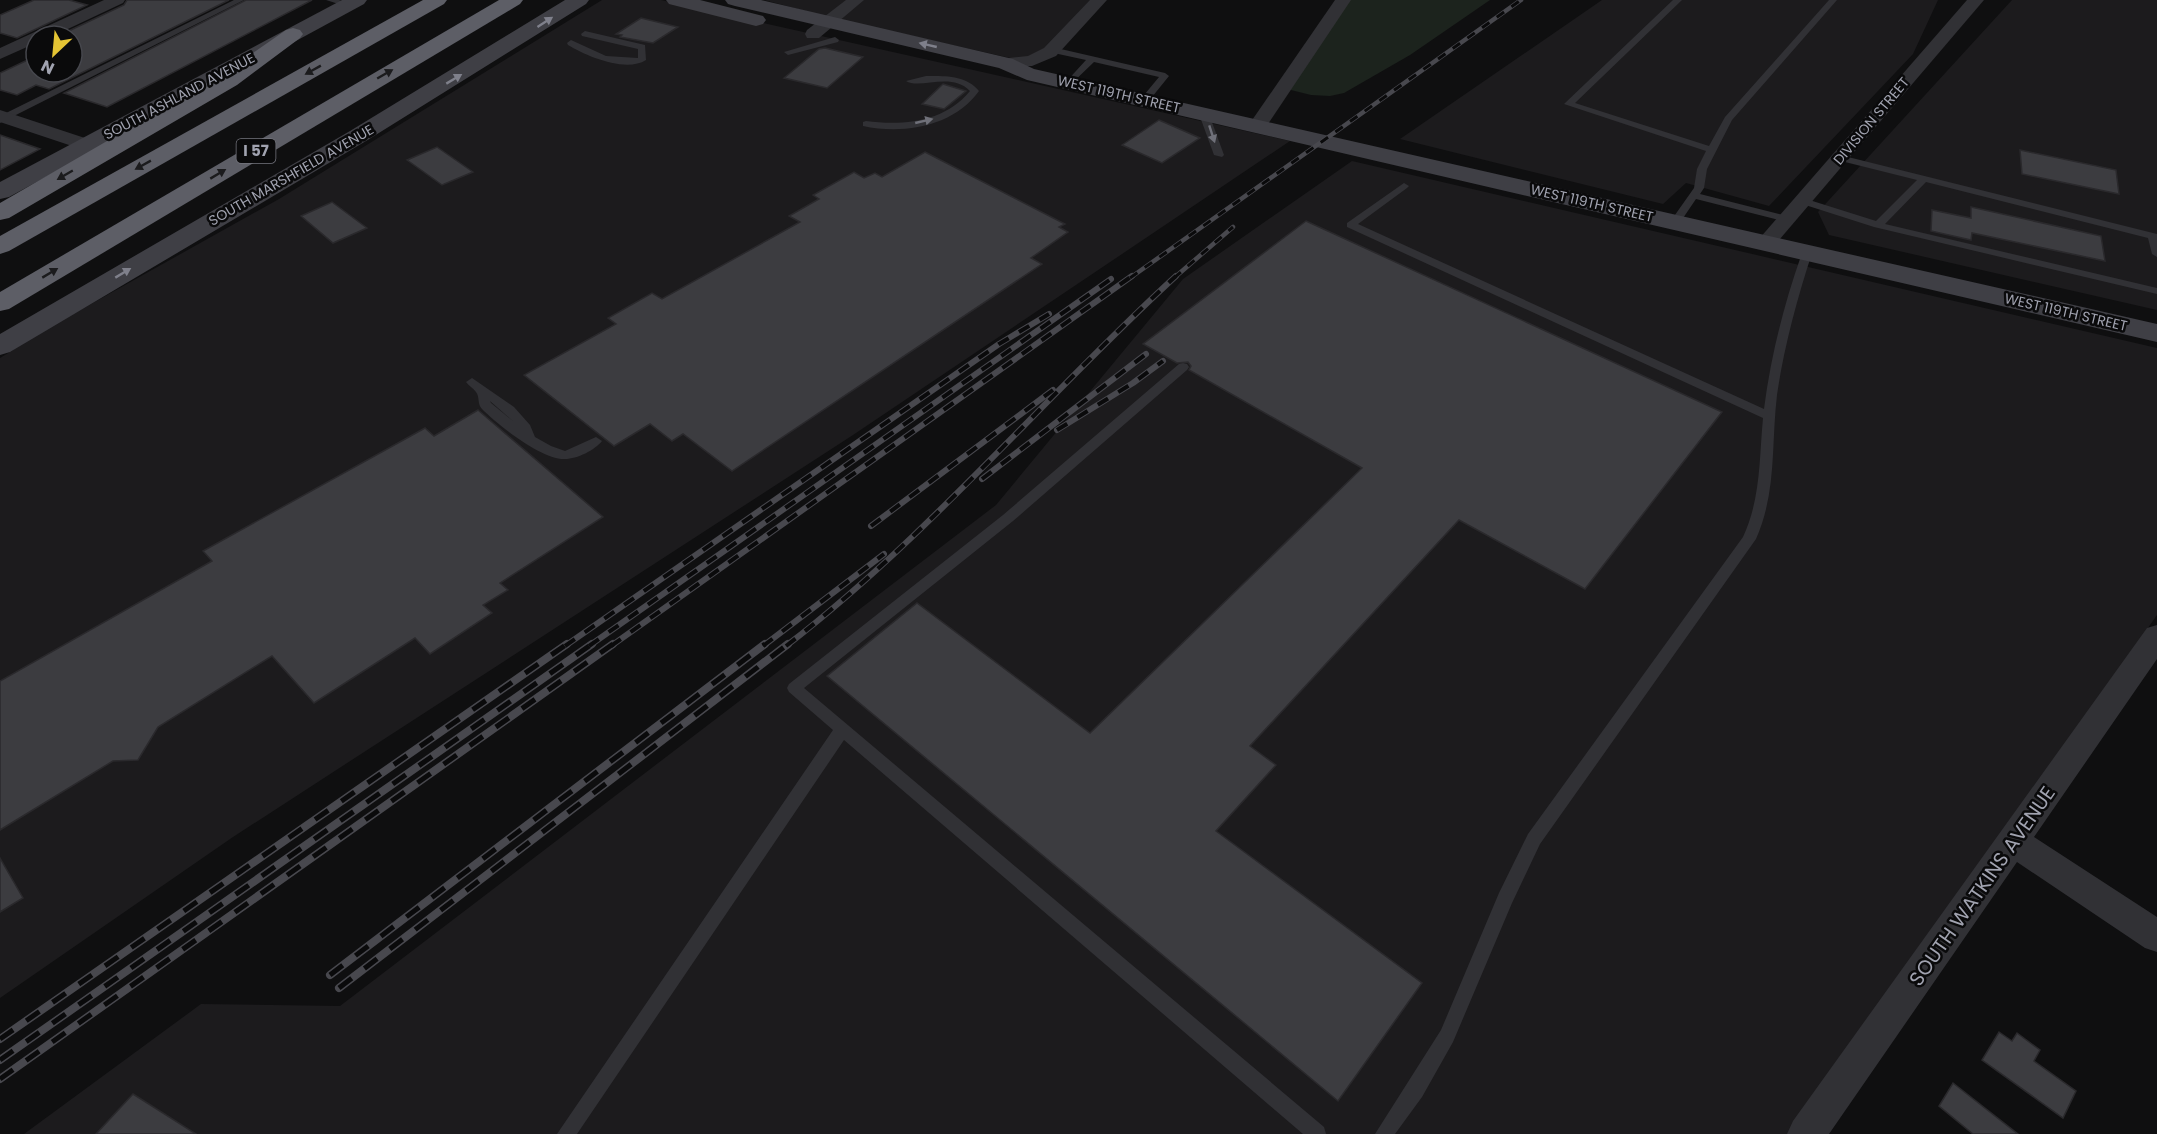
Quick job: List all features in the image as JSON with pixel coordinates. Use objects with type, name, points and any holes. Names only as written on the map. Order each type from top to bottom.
[{"type":"highway","name":"I 57","points":[[0,246],[437,0]]},
{"type":"highway","name":"I 57","points":[[0,303],[513,0]]},
{"type":"highway","points":[[0,213],[229,80],[293,34]]},
{"type":"street","points":[[66,24],[117,0]]},
{"type":"street","name":"SOUTH MARSHFIELD AVENUE","points":[[0,346],[368,130],[579,0]]},
{"type":"street","name":"WEST 119TH STREET","points":[[676,0],[826,32],[1005,63],[1028,74],[2157,333]]},
{"type":"street","name":"WEST 119TH STREET","points":[[736,0],[826,32],[994,75],[1028,74]]},
{"type":"street","points":[[826,32],[856,0]]},
{"type":"street","points":[[1005,63],[1032,61],[1051,51],[1099,0]]},
{"type":"street","points":[[1257,126],[1343,0]]},
{"type":"street","name":"DIVISION STREET","points":[[1767,243],[1976,0]]},
{"type":"street","name":"SOUTH ASHLAND AVENUE","points":[[0,192],[293,34],[345,2]]},
{"type":"street","points":[[0,54],[24,43]]},
{"type":"street","points":[[1051,51],[1048,65],[1069,83]]},
{"type":"street","points":[[1,118],[87,145]]},
{"type":"street","name":"SOUTH WATKINS AVENUE","points":[[1806,1134],[2157,636]]},
{"type":"street","points":[[2014,842],[2157,936]]},
{"type":"lane","points":[[1,118],[240,0]]},
{"type":"lane","points":[[1678,0],[1569,104],[1712,150]]},
{"type":"lane","points":[[1675,222],[1699,188],[1702,169],[1728,120],[1833,0]]},
{"type":"lane","points":[[788,52],[826,32]]},
{"type":"lane","points":[[642,57],[642,47],[578,38],[655,63]]},
{"type":"lane","points":[[1051,51],[1165,76],[1145,100]]},
{"type":"lane","points":[[1069,83],[1092,59]]},
{"type":"lane","points":[[866,124],[894,127],[942,117],[956,111],[975,91],[970,86],[943,78],[910,81]]},
{"type":"lane","points":[[1204,114],[1219,156]]},
{"type":"lane","points":[[1840,158],[2153,236],[2157,254]]},
{"type":"lane","points":[[1878,225],[1924,179]]},
{"type":"lane","points":[[1404,186],[1351,225],[1769,416]]},
{"type":"lane","points":[[1694,195],[1787,219]]},
{"type":"lane","points":[[1803,201],[1878,225],[2157,291]]},
{"type":"lane","points":[[1383,1134],[1415,1090],[1447,1036],[1505,899],[1534,839],[1749,539],[1760,517],[1765,495],[1769,416],[1777,358],[1807,253]]},
{"type":"lane","points":[[1183,367],[1008,518],[794,688],[1317,1134]]},
{"type":"lane","points":[[472,382],[483,392],[485,405],[548,451],[559,455],[579,451],[596,441]]},
{"type":"lane","points":[[566,1134],[842,730]]},
{"type":"shaded area","points":[[602,0],[661,0],[1290,141],[853,435],[233,837],[0,998],[0,358],[57,323],[279,199]]},
{"type":"shaded area","points":[[764,0],[1094,0],[1033,63],[832,18]]},
{"type":"shaded area","points":[[1347,0],[1490,0],[1410,55],[1344,93],[1330,96],[1311,95],[1287,89]]},
{"type":"shaded area","points":[[1602,0],[1938,0],[1913,54],[1769,206],[1686,183],[1663,204],[1400,139]]},
{"type":"shaded area","points":[[2012,0],[2157,0],[2157,310],[1829,235],[1818,212]]},
{"type":"shaded area","points":[[1352,161],[2157,348],[2157,615],[1791,1134],[24,1134],[201,1004],[340,1006],[996,505],[1183,279]]},
{"type":"building","points":[[34,0],[69,0],[87,5],[47,24],[24,24],[24,35],[17,38],[0,33],[0,15]]},
{"type":"building","points":[[127,0],[229,0],[84,72],[84,24],[124,5]]},
{"type":"building","points":[[246,0],[312,0],[107,107],[64,93]]},
{"type":"building","points":[[641,18],[678,27],[653,43],[620,37],[622,35],[616,34]]},
{"type":"building","points":[[825,48],[863,57],[827,88],[784,78],[819,49]]},
{"type":"building","points":[[24,62],[24,84],[59,84],[49,89],[36,85],[17,95],[0,90],[0,73]]},
{"type":"building","points":[[943,84],[966,91],[944,109],[922,104]]},
{"type":"building","points":[[1159,120],[1200,138],[1162,163],[1122,145]]},
{"type":"building","points":[[0,135],[40,149],[0,170]]},
{"type":"building","points":[[437,147],[473,172],[442,185],[407,160]]},
{"type":"building","points":[[2020,150],[2116,170],[2119,194],[2022,174]]},
{"type":"building","points":[[925,152],[1065,224],[1059,227],[1068,232],[1031,258],[1042,264],[732,471],[683,434],[672,441],[650,424],[614,446],[524,375],[616,324],[608,318],[652,293],[662,299],[800,222],[789,216],[819,199],[813,195],[854,172],[864,178],[875,173],[882,177]]},
{"type":"building","points":[[332,202],[367,228],[333,243],[301,216]]},
{"type":"building","points":[[1971,207],[2101,236],[2105,261],[1972,233],[1971,240],[1931,231],[1932,210],[1971,218]]},
{"type":"building","points":[[1306,221],[1722,412],[1585,589],[1459,520],[1250,746],[1276,765],[1216,831],[1422,983],[1338,1101],[827,676],[917,603],[1090,733],[1362,468],[1189,370],[1191,366],[1188,362],[1177,363],[1143,344]]},
{"type":"building","points":[[478,410],[603,517],[500,583],[508,590],[483,605],[492,613],[430,654],[415,638],[314,703],[272,656],[158,727],[138,760],[113,761],[0,830],[0,681],[212,561],[203,551],[425,428],[434,436]]},
{"type":"building","points":[[0,858],[23,898],[0,912]]},
{"type":"building","points":[[1999,1032],[2012,1041],[2017,1033],[2040,1050],[2034,1061],[2076,1091],[2063,1118],[1982,1060]]},
{"type":"building","points":[[1953,1083],[2018,1134],[1973,1134],[1939,1106]]},
{"type":"building","points":[[133,1094],[196,1134],[96,1134]]},
{"type":"railway","points":[[1130,278],[1521,0]]},
{"type":"railway","points":[[1174,278],[1233,227]]},
{"type":"railway","points":[[611,646],[1132,276]]},
{"type":"railway","points":[[786,646],[889,559],[1176,276]]},
{"type":"railway","points":[[589,646],[1111,279]]},
{"type":"railway","points":[[565,646],[999,344],[1049,314]]},
{"type":"railway","points":[[982,479],[1146,354]]},
{"type":"railway","points":[[1057,430],[1133,383],[1163,361]]},
{"type":"railway","points":[[871,526],[1053,390]]},
{"type":"railway","points":[[763,646],[884,554]]},
{"type":"railway","points":[[0,1039],[567,644]]},
{"type":"railway","points":[[0,1060],[592,644]]},
{"type":"railway","points":[[0,1079],[613,644]]},
{"type":"railway","points":[[330,975],[765,644]]},
{"type":"railway","points":[[339,988],[788,644]]}]
